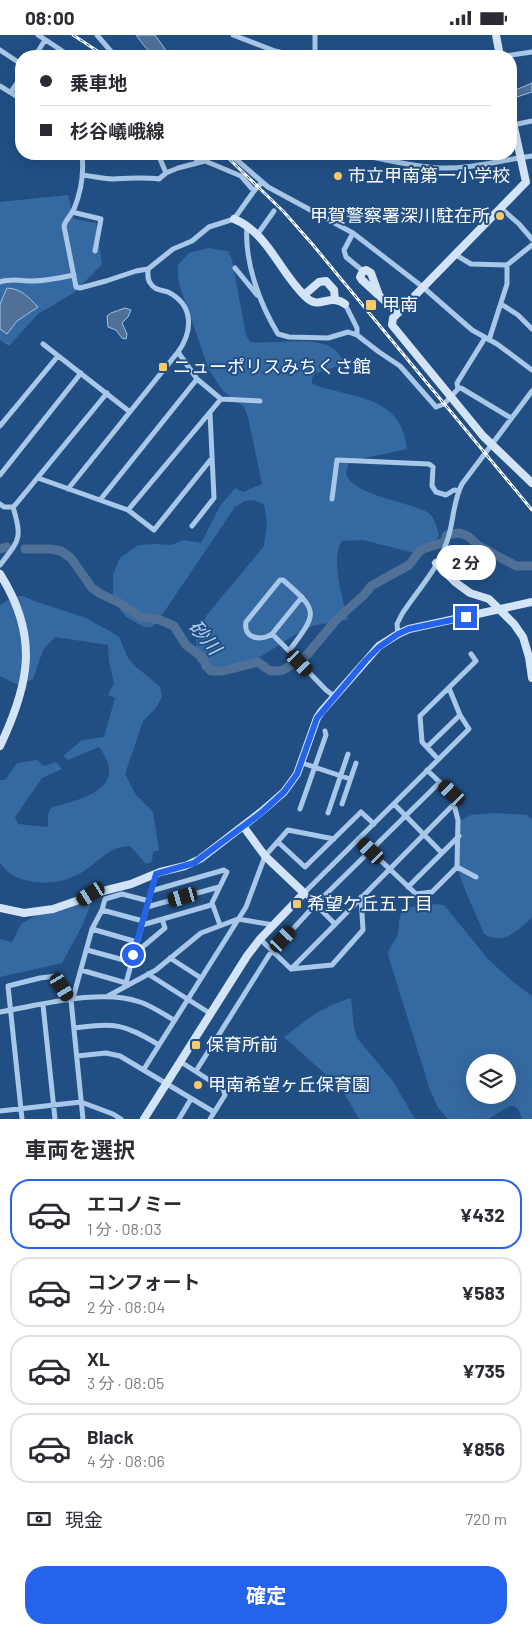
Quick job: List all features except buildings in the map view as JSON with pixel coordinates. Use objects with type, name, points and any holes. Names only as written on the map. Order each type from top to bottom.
[{"type":"street","points":[[38,35],[61,50]]},
{"type":"street","points":[[97,35],[110,50]]},
{"type":"street","points":[[232,35],[272,50]]},
{"type":"street","points":[[315,35],[315,50]]},
{"type":"street","points":[[496,35],[499,50]]},
{"type":"street","points":[[39,50],[45,40]]},
{"type":"street","points":[[0,50],[15,60]]},
{"type":"street","points":[[517,54],[532,52]]},
{"type":"street","points":[[0,86],[15,95]]},
{"type":"street","points":[[11,92],[15,86]]},
{"type":"street","points":[[517,120],[532,121]]},
{"type":"street","points":[[517,143],[526,182]]},
{"type":"street","points":[[517,157],[532,156]]},
{"type":"street","points":[[82,160],[82,175],[72,212],[65,221],[64,226],[76,287],[80,288],[148,269],[174,249],[192,241],[209,227],[234,219],[262,182]]},
{"type":"street","points":[[161,160],[166,173]]},
{"type":"street","points":[[237,160],[262,182],[354,233],[424,288],[472,330],[498,344],[532,369]]},
{"type":"street","points":[[390,160],[440,168],[501,160]]},
{"type":"street","points":[[82,175],[113,179],[125,177],[158,179],[166,173],[205,161],[241,176],[254,191]]},
{"type":"street","points":[[532,176],[395,316],[392,325],[491,446],[532,483]]},
{"type":"street","points":[[501,208],[532,239]]},
{"type":"street","points":[[257,235],[274,211]]},
{"type":"street","points":[[72,212],[102,219],[95,251]]},
{"type":"street","points":[[234,219],[248,226],[257,235],[304,295],[317,303],[335,299],[345,304],[357,328],[357,335]]},
{"type":"street","points":[[248,226],[252,274],[259,298]]},
{"type":"street","points":[[354,233],[344,250],[346,257],[363,271],[360,277],[362,280],[372,285],[395,316]]},
{"type":"street","points":[[456,255],[471,264],[507,265],[532,245]]},
{"type":"street","points":[[458,389],[457,383],[487,339],[502,304],[507,283],[507,265]]},
{"type":"street","points":[[235,268],[259,298],[278,334],[289,337],[328,338],[348,332],[357,335],[400,366],[436,407],[444,404],[458,389]]},
{"type":"street","points":[[68,489],[178,352],[188,334],[188,319],[179,300],[166,292],[154,288],[149,283],[148,269]]},
{"type":"street","points":[[0,282],[9,279],[34,281],[74,275]]},
{"type":"street","points":[[304,295],[319,282],[326,281],[334,290],[335,299]]},
{"type":"street","points":[[502,304],[518,315],[532,329]]},
{"type":"street","points":[[43,344],[130,413]]},
{"type":"street","points":[[178,352],[197,379],[221,399],[260,401]]},
{"type":"street","points":[[0,426],[58,356]]},
{"type":"street","points":[[0,475],[81,373]]},
{"type":"street","points":[[100,500],[197,379]]},
{"type":"street","points":[[458,389],[461,388],[511,418]]},
{"type":"street","points":[[398,634],[397,624],[402,614],[442,553],[450,533],[458,491],[467,476],[532,391]]},
{"type":"street","points":[[0,504],[4,507],[13,507],[107,393]]},
{"type":"street","points":[[128,510],[221,399]]},
{"type":"street","points":[[192,526],[214,498],[210,412]]},
{"type":"street","points":[[38,478],[128,510],[154,530],[212,458]]},
{"type":"street","points":[[332,499],[337,460],[429,464],[433,467],[432,486],[436,492],[446,495],[454,490],[458,491]]},
{"type":"street","points":[[0,565],[17,543],[18,530],[13,507]]},
{"type":"street","points":[[436,563],[455,582],[470,593],[489,599],[514,624],[523,637],[529,657],[532,678]]},
{"type":"street","points":[[0,574],[19,612],[26,651],[25,678],[20,701],[0,746]]},
{"type":"street","points":[[272,634],[290,651],[311,617],[308,606],[302,597],[283,580],[280,580],[246,623],[246,629],[250,636],[262,638],[272,634],[302,597]]},
{"type":"street","points":[[0,908],[24,913],[53,909],[91,894],[131,884],[156,874],[194,863],[284,792],[297,774],[302,763],[317,718],[372,653],[398,634],[424,625],[532,602]]},
{"type":"street","points":[[438,759],[422,743],[420,716],[476,661],[471,655]]},
{"type":"street","points":[[300,663],[334,696]]},
{"type":"street","points":[[144,1119],[247,956],[260,939],[469,729],[460,715],[449,688]]},
{"type":"street","points":[[427,747],[460,715]]},
{"type":"street","points":[[300,809],[326,735],[325,731]]},
{"type":"street","points":[[328,813],[348,754]]},
{"type":"street","points":[[302,763],[350,779]]},
{"type":"street","points":[[342,804],[356,763]]},
{"type":"street","points":[[358,839],[416,894],[432,892],[458,867],[458,820],[452,793],[427,770]]},
{"type":"street","points":[[196,1071],[273,951],[315,905],[440,782]]},
{"type":"street","points":[[394,803],[442,853]]},
{"type":"street","points":[[291,969],[454,804]]},
{"type":"street","points":[[278,842],[305,867],[361,812],[374,824]]},
{"type":"street","points":[[243,826],[264,856],[335,924]]},
{"type":"street","points":[[144,1069],[246,907],[264,856],[288,830],[334,839]]},
{"type":"street","points":[[408,887],[459,836]]},
{"type":"street","points":[[458,867],[476,877]]},
{"type":"street","points":[[102,910],[142,923],[211,905],[227,872],[224,870],[151,891]]},
{"type":"street","points":[[126,984],[156,874]]},
{"type":"street","points":[[147,907],[219,887]]},
{"type":"street","points":[[71,1000],[92,929],[102,910],[105,899],[122,894],[148,901]]},
{"type":"street","points":[[291,969],[332,965],[363,929],[361,897]]},
{"type":"street","points":[[212,903],[220,925]]},
{"type":"street","points":[[133,955],[165,928],[162,919]]},
{"type":"street","points":[[108,996],[126,984],[148,974],[201,933],[238,919],[274,925]]},
{"type":"street","points":[[92,929],[137,941]]},
{"type":"street","points":[[260,939],[291,969]]},
{"type":"street","points":[[86,950],[132,962]]},
{"type":"street","points":[[170,958],[201,978]]},
{"type":"street","points":[[81,970],[126,984]]},
{"type":"street","points":[[148,974],[211,1014]]},
{"type":"street","points":[[22,1119],[8,986],[56,976],[71,1000],[83,1119]]},
{"type":"street","points":[[0,1013],[71,1000],[108,996],[141,1002],[174,1020]]},
{"type":"street","points":[[42,1005],[55,1119]]},
{"type":"street","points":[[74,1028],[108,1025],[122,1026],[138,1032],[159,1045]]},
{"type":"street","points":[[77,1057],[106,1053],[116,1054],[214,1112]]},
{"type":"street","points":[[181,1062],[224,1089],[225,1095],[210,1119]]},
{"type":"street","points":[[178,1119],[191,1099]]},
{"type":"street","points":[[0,1111],[81,1102],[111,1117],[121,1119]]},
{"type":"shaded area","points":[[136,35],[155,35],[166,50],[149,50]]},
{"type":"shaded area","points":[[532,83],[532,92],[517,97],[517,89]]},
{"type":"shaded area","points":[[68,195],[74,219],[96,223],[102,264],[75,292],[38,314],[9,346],[0,340],[0,202]]},
{"type":"shaded area","points":[[208,248],[228,251],[232,260],[246,335],[250,342],[305,341],[316,342],[334,349],[343,362],[342,365],[316,373],[312,378],[312,384],[373,401],[385,408],[396,418],[403,431],[407,449],[351,461],[346,472],[350,481],[375,495],[421,509],[430,514],[435,521],[439,535],[428,550],[418,554],[363,540],[342,541],[337,558],[337,569],[348,620],[313,626],[256,659],[226,670],[211,669],[197,661],[196,637],[206,616],[264,546],[267,522],[264,505],[254,500],[245,501],[235,507],[152,627],[144,627],[126,617],[113,600],[113,575],[120,558],[138,545],[171,545],[184,540],[201,543],[220,506],[235,488],[243,492],[262,484],[248,417],[244,407],[223,391],[209,370],[180,287],[178,265],[189,253]]},
{"type":"shaded area","points":[[7,288],[21,292],[38,307],[17,321],[7,334],[0,329],[0,304]]},
{"type":"shaded area","points":[[125,308],[131,310],[128,317],[122,323],[127,334],[126,339],[122,338],[116,330],[108,327],[107,316]]},
{"type":"shaded area","points":[[15,596],[23,596],[86,618],[113,633],[119,637],[128,658],[160,687],[162,697],[155,709],[143,721],[125,774],[136,795],[153,812],[159,850],[153,852],[152,862],[146,864],[130,846],[122,847],[108,853],[77,875],[62,881],[46,883],[29,881],[14,876],[0,863],[0,780],[5,780],[17,763],[37,760],[44,766],[56,762],[62,769],[42,778],[15,817],[18,824],[48,827],[48,814],[52,807],[87,796],[102,787],[107,780],[109,766],[99,747],[68,760],[63,756],[82,740],[104,737],[115,698],[108,695],[114,683],[109,661],[108,645],[55,637],[43,650],[33,679],[18,685],[0,676],[0,605]]},
{"type":"shaded area","points":[[494,813],[527,815],[532,819],[532,918],[510,935],[498,938],[484,934],[461,879],[455,850],[458,822],[471,815]]},
{"type":"shaded area","points":[[95,895],[82,926],[62,963],[0,977],[0,939],[12,942],[21,924],[37,915],[70,907]]},
{"type":"shaded area","points":[[422,905],[444,905],[489,960],[532,996],[532,1119],[522,1119],[518,1109],[514,1106],[510,1106],[488,1119],[448,1119],[438,1108],[430,1090],[388,955],[398,934],[401,914],[407,909]]},
{"type":"shaded area","points":[[351,998],[357,1038],[392,1080],[415,1119],[359,1119],[344,1093],[284,1037],[323,1009]]},
{"type":"waterway","name":"砂川","points":[[453,534],[459,533],[468,536],[479,546],[516,566],[532,566]]},
{"type":"waterway","name":"砂川","points":[[25,549],[61,551],[71,558],[92,588],[101,594],[120,603],[141,617],[160,620],[174,626],[186,645],[203,658],[206,666],[211,671],[223,671],[258,662],[270,671],[277,671],[283,670],[306,656],[337,619],[364,595],[371,586],[409,565],[423,549],[444,542],[447,535]]},
{"type":"waterway","name":"砂川","points":[[0,549],[7,547]]},
{"type":"railway","points":[[73,35],[96,50]]},
{"type":"railway","points":[[230,160],[284,212],[313,245],[532,510]]},
{"type":"place","name":"市立甲南第一小学校","points":[[338,176]]},
{"type":"place","name":"甲賀警察署深川駐在所","points":[[500,216]]},
{"type":"place","name":"甲南","points":[[371,305]]},
{"type":"place","name":"ニューポリスみちくさ館","points":[[163,367]]},
{"type":"place","name":"希望ケ丘五丁目","points":[[297,904]]},
{"type":"place","name":"保育所前","points":[[196,1045]]},
{"type":"place","name":"甲南希望ヶ丘保育園","points":[[198,1085]]},
{"type":"route","points":[[133,955],[156,874],[194,863],[261,813],[291,785],[302,763],[321,711],[366,660],[388,640],[409,629],[466,617]]}]
